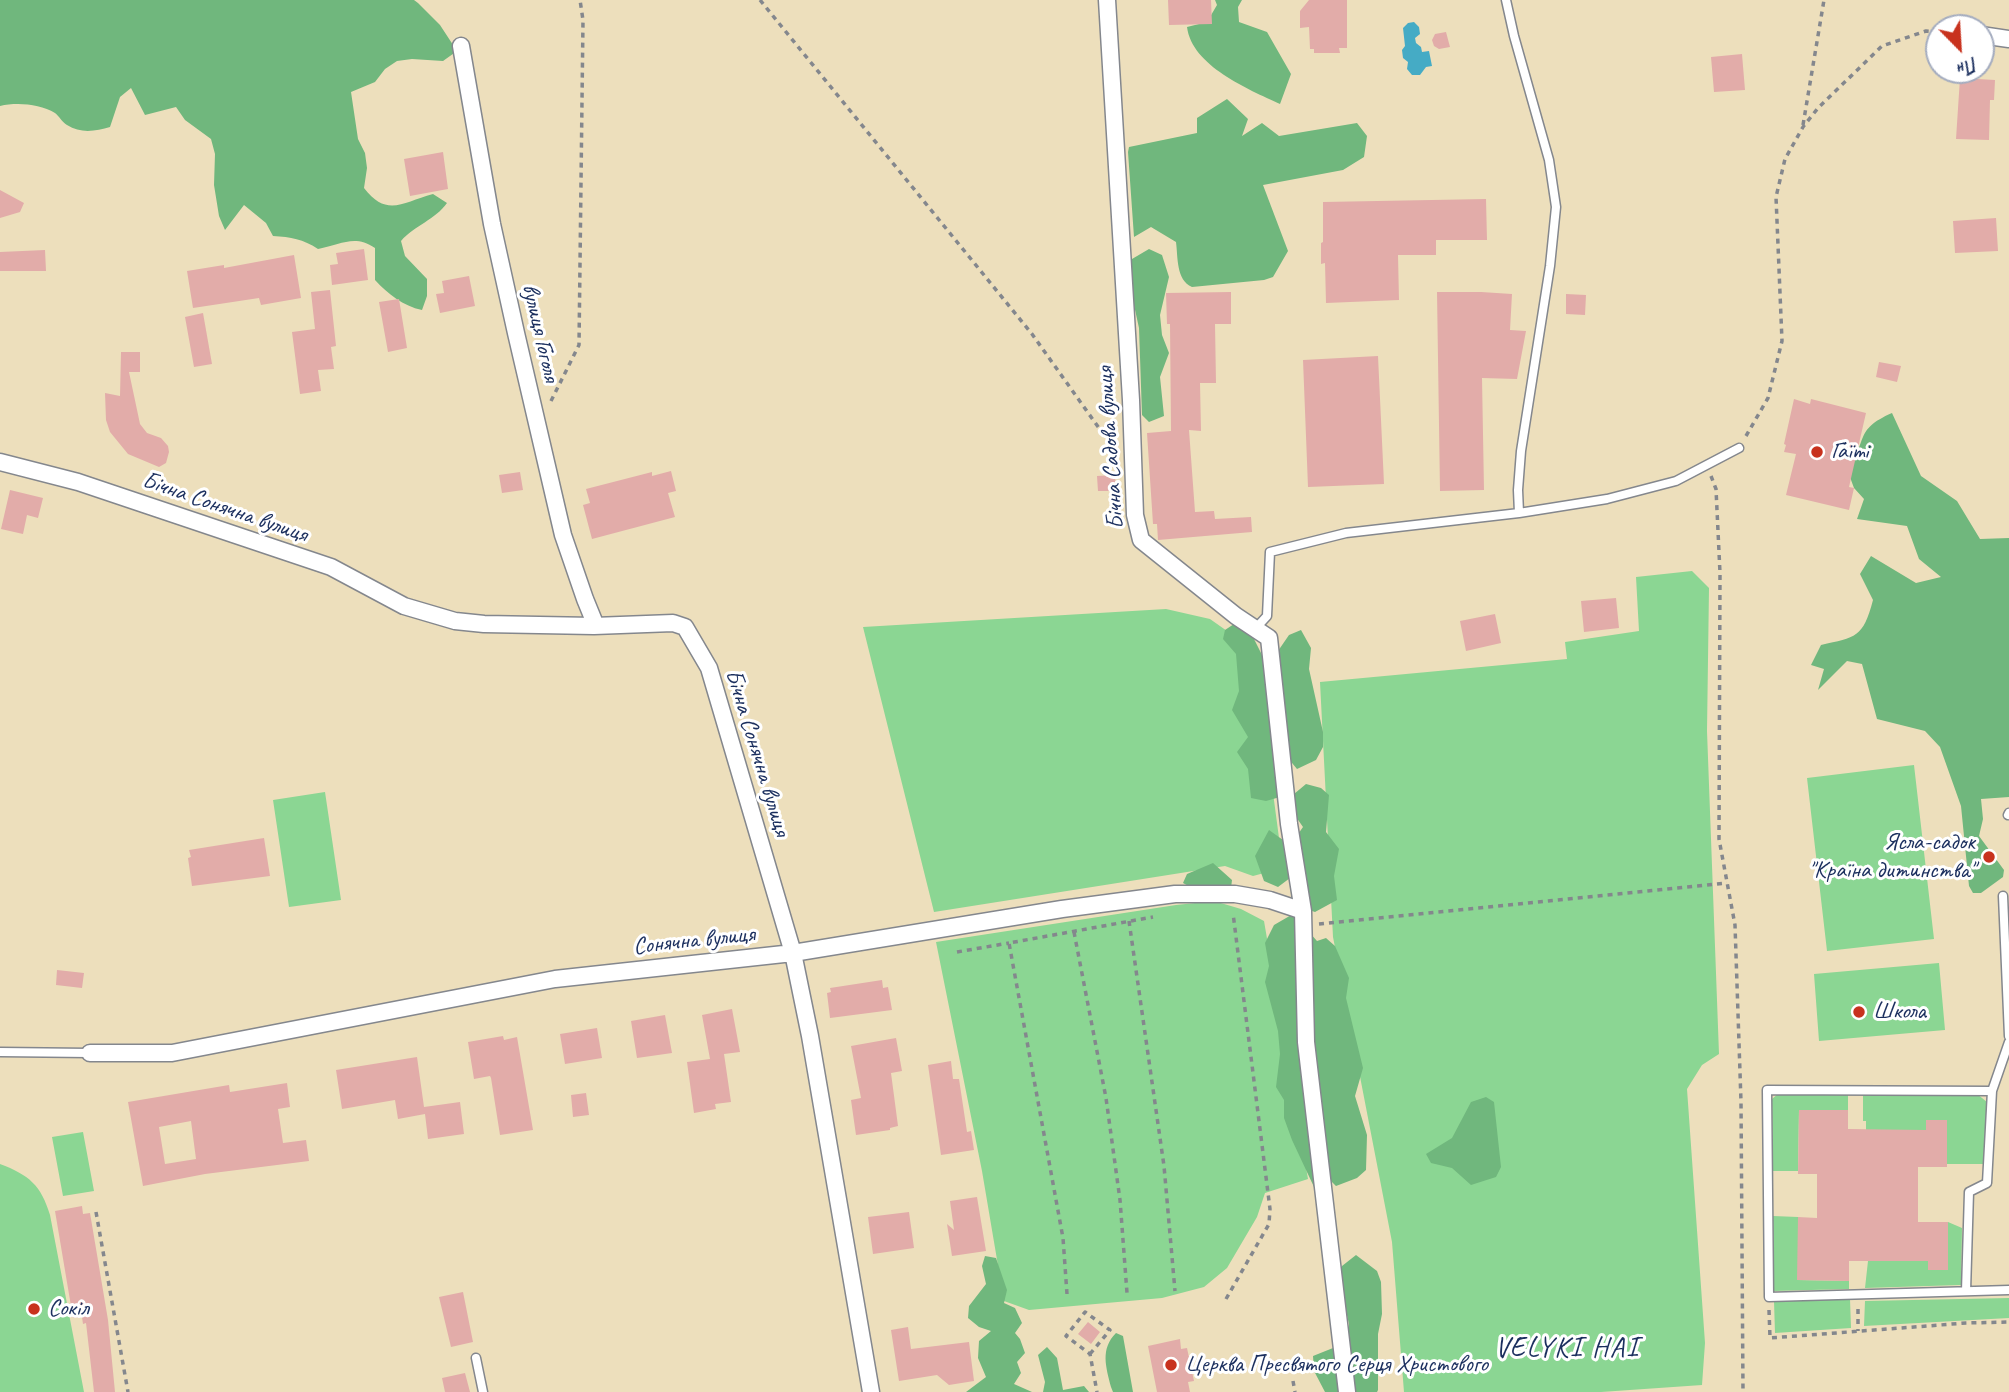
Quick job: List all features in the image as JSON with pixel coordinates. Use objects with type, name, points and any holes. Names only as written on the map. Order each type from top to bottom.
[{"type":"street","name":"Бічна Садова вулиця","points":[[1107,0],[1131,400],[1135,516],[1141,540],[1181,574],[1269,638],[1289,824],[1303,918],[1306,1042],[1347,1392]]},
{"type":"street","name":"вулиця Гоголя","points":[[461,46],[492,224],[563,535],[596,625]]},
{"type":"street","name":"Бічна Сонячна вулиця","points":[[0,462],[78,482],[331,567],[404,606],[455,621],[484,624],[673,623],[685,627],[709,668],[793,953],[810,1036],[871,1392]]},
{"type":"street","name":"Сонячна вулиця","points":[[90,1053],[172,1054],[555,979],[793,953],[1062,909],[1175,894],[1236,894],[1270,900],[1303,918]]},
{"type":"lane","points":[[1506,0],[1549,160],[1556,207],[1550,266],[1521,451],[1519,513]]},
{"type":"lane","points":[[1255,628],[1267,616],[1270,552],[1346,533],[1519,513],[1607,499],[1675,481],[1739,448]]},
{"type":"lane","points":[[2003,896],[2009,1036]]},
{"type":"lane","points":[[1966,1291],[1969,1192],[1987,1184],[1992,1091],[2009,1042]]},
{"type":"lane","points":[[0,1052],[90,1053]]},
{"type":"lane","points":[[1992,1091],[1767,1090],[1769,1297],[2009,1290]]},
{"type":"lane","points":[[476,1358],[483,1392]]},
{"type":"path","points":[[539,426],[579,345],[583,20],[580,0]]},
{"type":"path","points":[[760,0],[1032,334],[1134,478]]},
{"type":"path","points":[[1803,127],[1824,0]]},
{"type":"path","points":[[1739,448],[1768,398],[1782,341],[1776,197],[1785,159],[1803,127],[1843,82],[1882,46],[1925,31]]},
{"type":"path","points":[[1706,465],[1716,489],[1720,586],[1720,839],[1735,925],[1741,1102],[1743,1392]]},
{"type":"path","points":[[1303,918],[1727,883]]},
{"type":"path","points":[[1222,912],[1234,913],[1270,1209],[1269,1224],[1226,1299]]},
{"type":"path","points":[[957,952],[1163,915]]},
{"type":"path","points":[[1129,921],[1164,1166],[1175,1291]]},
{"type":"path","points":[[1074,932],[1106,1098],[1121,1200],[1127,1293]]},
{"type":"path","points":[[1009,943],[1062,1227],[1067,1294]]},
{"type":"path","points":[[96,1212],[128,1392]]},
{"type":"path","points":[[1857,1294],[1858,1331]]},
{"type":"path","points":[[1769,1297],[1770,1338],[2009,1322]]},
{"type":"path","points":[[1090,1354],[1110,1330],[1085,1312],[1066,1336],[1090,1354],[1097,1392]]},
{"type":"path","points":[[1293,1381],[1295,1392]]},
{"type":"green space","points":[[0,0],[414,0],[440,25],[457,51],[443,61],[397,61],[385,69],[375,82],[351,92],[358,139],[365,153],[367,168],[364,188],[380,203],[388,205],[404,204],[433,194],[447,203],[437,214],[401,241],[405,256],[427,279],[427,296],[422,310],[396,299],[375,280],[375,248],[367,244],[354,241],[318,249],[297,239],[273,236],[266,223],[244,205],[225,230],[219,216],[214,185],[215,154],[211,139],[185,120],[176,107],[145,115],[131,88],[120,97],[110,127],[88,131],[72,128],[55,113],[35,106],[0,106]]},
{"type":"green space","points":[[1215,0],[1242,0],[1238,7],[1239,22],[1267,32],[1291,74],[1280,104],[1210,65],[1191,41],[1187,27],[1207,22],[1217,5]]},
{"type":"green space","points":[[1227,99],[1248,119],[1242,136],[1262,123],[1279,136],[1357,123],[1367,136],[1364,157],[1343,170],[1263,185],[1288,251],[1273,277],[1192,287],[1180,274],[1176,242],[1151,227],[1134,237],[1128,152],[1129,147],[1197,133],[1197,118]]},
{"type":"green space","points":[[1149,249],[1162,255],[1169,277],[1160,315],[1162,335],[1169,353],[1160,377],[1164,416],[1149,422],[1142,415],[1139,328],[1127,273],[1132,259]]},
{"type":"green space","points":[[1892,413],[1921,476],[1957,501],[1980,539],[2009,538],[2009,797],[1981,799],[1983,819],[1979,836],[2004,870],[2003,877],[1981,893],[1973,893],[1969,886],[1961,806],[1940,747],[1925,731],[1877,719],[1862,664],[1847,661],[1818,690],[1824,669],[1811,665],[1821,645],[1856,634],[1866,622],[1873,600],[1860,574],[1871,556],[1916,583],[1941,577],[1919,559],[1907,526],[1857,519],[1864,499],[1854,488],[1847,469],[1866,431]]},
{"type":"green space","points":[[1692,571],[1709,588],[1707,731],[1719,1054],[1702,1065],[1687,1089],[1705,1343],[1702,1385],[1601,1392],[1404,1392],[1392,1242],[1333,937],[1320,682],[1567,659],[1565,642],[1639,631],[1636,577]]},
{"type":"green space","points":[[1166,609],[1210,619],[1254,650],[1283,868],[1253,876],[1225,866],[934,912],[863,627]]},
{"type":"green space","points":[[1237,622],[1254,639],[1270,671],[1277,708],[1270,729],[1288,773],[1280,797],[1266,801],[1251,798],[1248,769],[1237,752],[1248,737],[1232,710],[1239,691],[1236,654],[1223,639],[1225,630]]},
{"type":"green space","points":[[1301,630],[1311,648],[1309,669],[1323,732],[1323,747],[1316,760],[1297,769],[1283,752],[1278,651],[1289,635]]},
{"type":"green space","points":[[1914,765],[1934,939],[1827,951],[1807,778]]},
{"type":"green space","points":[[1306,784],[1321,788],[1329,795],[1326,832],[1339,849],[1334,876],[1337,900],[1315,912],[1306,909],[1294,840],[1303,827],[1287,804],[1288,799]]},
{"type":"green space","points":[[325,792],[341,900],[289,907],[273,800]]},
{"type":"green space","points":[[1269,830],[1290,845],[1294,875],[1278,887],[1264,881],[1255,856]]},
{"type":"green space","points":[[1213,863],[1232,880],[1231,888],[1207,896],[1183,883],[1187,874]]},
{"type":"green space","points":[[1214,901],[1241,909],[1264,921],[1308,1179],[1265,1193],[1257,1217],[1227,1268],[1204,1287],[1162,1298],[1029,1310],[1004,1301],[982,1171],[936,942]]},
{"type":"green space","points":[[1293,914],[1317,941],[1326,938],[1335,946],[1349,978],[1346,998],[1363,1068],[1355,1096],[1367,1135],[1366,1170],[1357,1178],[1336,1186],[1331,1181],[1314,1187],[1292,1140],[1284,1118],[1284,1100],[1276,1087],[1280,1054],[1278,1031],[1265,982],[1269,966],[1265,943],[1274,925]]},
{"type":"green space","points":[[1939,963],[1945,1030],[1819,1041],[1814,974]]},
{"type":"green space","points":[[1779,1093],[1848,1093],[1848,1110],[1799,1110],[1798,1171],[1773,1171],[1772,1099]]},
{"type":"green space","points":[[1863,1093],[1977,1094],[1987,1102],[1985,1164],[1947,1164],[1947,1120],[1926,1120],[1926,1130],[1866,1130],[1866,1121],[1863,1121]]},
{"type":"green space","points":[[1486,1097],[1494,1102],[1501,1167],[1496,1177],[1471,1185],[1452,1168],[1431,1163],[1426,1154],[1452,1138],[1471,1102]]},
{"type":"green space","points":[[83,1132],[94,1191],[63,1196],[52,1137]]},
{"type":"green space","name":"Сокіл","points":[[0,1164],[19,1172],[32,1182],[50,1215],[84,1392],[0,1392]]},
{"type":"green space","points":[[1773,1216],[1798,1217],[1798,1280],[1849,1281],[1849,1289],[1774,1291]]},
{"type":"green space","points":[[1948,1222],[1962,1228],[1961,1285],[1865,1288],[1868,1261],[1928,1261],[1928,1270],[1947,1270]]},
{"type":"green space","points":[[1356,1255],[1377,1271],[1381,1282],[1378,1390],[1325,1392],[1314,1371],[1313,1356],[1348,1342],[1349,1324],[1339,1281],[1342,1266]]},
{"type":"green space","points":[[985,1256],[996,1258],[1007,1290],[1004,1303],[1015,1308],[1022,1323],[1015,1333],[1025,1353],[1017,1362],[1021,1373],[1014,1384],[1032,1392],[966,1392],[986,1377],[978,1358],[979,1341],[991,1331],[979,1327],[968,1318],[969,1306],[986,1284],[982,1266]]},
{"type":"green space","points":[[2009,1298],[2009,1318],[1864,1326],[1865,1301]]},
{"type":"green space","points":[[1850,1299],[1851,1328],[1775,1333],[1774,1301]]},
{"type":"green space","points":[[1116,1333],[1123,1336],[1133,1392],[1113,1392],[1111,1387],[1106,1352]]},
{"type":"green space","points":[[1047,1347],[1057,1358],[1063,1390],[1084,1386],[1089,1392],[1043,1392],[1045,1382],[1038,1355]]},
{"type":"water","points":[[1414,22],[1419,27],[1420,34],[1415,38],[1416,43],[1422,52],[1429,51],[1432,66],[1426,67],[1420,75],[1412,75],[1407,69],[1408,62],[1403,58],[1402,50],[1405,46],[1403,28]]},
{"type":"building","points":[[1168,0],[1211,0],[1212,24],[1169,25]]},
{"type":"building","points":[[1309,0],[1347,0],[1347,48],[1339,48],[1340,53],[1314,53],[1314,49],[1310,49],[1309,27],[1300,28],[1300,11]]},
{"type":"building","points":[[1446,32],[1450,47],[1439,49],[1434,46],[1432,40],[1435,34]]},
{"type":"building","points":[[1742,54],[1745,90],[1714,92],[1711,57]]},
{"type":"building","points":[[1960,84],[1995,84],[1994,100],[1990,100],[1989,140],[1956,139]]},
{"type":"building","points":[[443,152],[448,189],[410,196],[404,159]]},
{"type":"building","points":[[0,190],[24,203],[20,212],[0,218]]},
{"type":"building","points":[[1486,199],[1487,240],[1436,240],[1436,255],[1398,255],[1399,300],[1326,303],[1325,263],[1321,264],[1323,202]]},
{"type":"building","points":[[1996,218],[1998,251],[1955,253],[1953,221]]},
{"type":"building","points":[[364,249],[368,280],[332,285],[330,265],[338,264],[336,253]]},
{"type":"building","points":[[45,250],[46,271],[0,271],[0,252]]},
{"type":"building","points":[[294,255],[301,298],[261,305],[259,298],[193,308],[187,271],[224,265],[224,268]]},
{"type":"building","points":[[469,276],[475,306],[440,313],[436,294],[444,293],[442,281]]},
{"type":"building","points":[[330,290],[336,346],[331,347],[334,369],[318,370],[321,391],[300,394],[292,332],[315,329],[311,292]]},
{"type":"building","points":[[1231,292],[1231,324],[1215,324],[1216,383],[1200,383],[1201,431],[1189,430],[1195,512],[1214,511],[1215,519],[1251,517],[1252,532],[1158,540],[1157,524],[1153,524],[1147,433],[1171,431],[1170,324],[1167,324],[1166,293]]},
{"type":"building","points":[[1437,292],[1512,294],[1510,330],[1526,331],[1517,379],[1482,378],[1484,490],[1440,491]]},
{"type":"building","points":[[1566,294],[1586,295],[1585,315],[1566,314]]},
{"type":"building","points":[[399,299],[407,348],[388,352],[379,302]]},
{"type":"building","points":[[203,313],[212,364],[194,367],[185,317]]},
{"type":"building","points":[[121,352],[140,352],[140,372],[129,372],[140,424],[147,433],[161,438],[168,446],[166,463],[159,467],[128,454],[110,432],[106,420],[105,393],[120,396]]},
{"type":"building","points":[[1378,356],[1384,484],[1308,487],[1303,360]]},
{"type":"building","points":[[1879,362],[1901,366],[1897,382],[1876,377]]},
{"type":"building","points":[[1794,399],[1810,404],[1811,399],[1866,413],[1849,487],[1854,488],[1849,510],[1786,495],[1796,454],[1784,452]]},
{"type":"building","points":[[671,471],[676,491],[668,493],[675,517],[592,539],[583,505],[590,503],[586,489],[652,472],[652,476]]},
{"type":"building","points":[[520,472],[523,490],[502,493],[499,475]]},
{"type":"building","points":[[1115,475],[1116,491],[1098,491],[1097,476]]},
{"type":"building","points":[[10,490],[43,498],[38,518],[27,515],[23,534],[1,529]]},
{"type":"building","points":[[1616,598],[1619,628],[1584,632],[1581,601]]},
{"type":"building","points":[[1495,614],[1501,643],[1466,651],[1460,621]]},
{"type":"building","points":[[264,838],[270,876],[192,886],[189,850]]},
{"type":"building","points":[[57,970],[84,973],[82,988],[56,985]]},
{"type":"building","points":[[882,980],[883,988],[888,987],[892,1010],[830,1018],[827,993],[831,992],[830,988]]},
{"type":"building","points":[[732,1009],[740,1052],[724,1054],[731,1102],[715,1104],[716,1109],[694,1113],[687,1062],[710,1059],[702,1015]]},
{"type":"building","points":[[665,1015],[672,1053],[637,1058],[631,1021]]},
{"type":"building","points":[[597,1028],[602,1058],[565,1064],[560,1034]]},
{"type":"building","points":[[503,1036],[504,1040],[517,1037],[533,1130],[500,1135],[491,1078],[474,1079],[468,1042]]},
{"type":"building","points":[[896,1038],[902,1071],[891,1073],[898,1126],[890,1130],[856,1135],[851,1100],[861,1098],[851,1046]]},
{"type":"building","points":[[417,1057],[424,1107],[460,1102],[464,1134],[428,1139],[425,1114],[398,1119],[395,1100],[342,1109],[336,1070]]},
{"type":"building","points":[[951,1061],[953,1079],[959,1079],[967,1132],[971,1131],[974,1150],[941,1155],[928,1065]]},
{"type":"building","points":[[287,1083],[290,1107],[278,1109],[283,1143],[306,1140],[309,1161],[205,1174],[143,1186],[128,1102],[229,1085],[230,1092]],"holes":[[[191,1121],[196,1159],[165,1164],[159,1127]]]},
{"type":"building","points":[[586,1093],[589,1115],[573,1117],[571,1095]]},
{"type":"building","points":[[1799,1110],[1848,1110],[1848,1129],[1926,1130],[1926,1120],[1947,1120],[1947,1167],[1918,1167],[1918,1222],[1948,1222],[1948,1270],[1928,1270],[1928,1261],[1849,1261],[1849,1281],[1797,1280],[1798,1217],[1817,1218],[1817,1174],[1798,1174]]},
{"type":"building","points":[[977,1197],[986,1251],[952,1256],[947,1224],[954,1230],[950,1201]]},
{"type":"building","points":[[82,1206],[83,1214],[90,1213],[108,1320],[115,1392],[94,1392],[86,1323],[83,1324],[82,1317],[73,1318],[55,1211]]},
{"type":"building","points":[[909,1212],[914,1248],[873,1254],[868,1217]]},
{"type":"building","points":[[463,1292],[473,1342],[451,1347],[439,1297]]},
{"type":"building","points":[[1088,1322],[1100,1332],[1091,1344],[1078,1334]]},
{"type":"building","points":[[908,1327],[911,1349],[969,1342],[974,1381],[949,1385],[937,1375],[899,1381],[891,1330]]},
{"type":"building","name":"Церква Пресвятого Серця Христового","points":[[1180,1339],[1181,1349],[1187,1348],[1194,1381],[1188,1382],[1190,1392],[1157,1392],[1148,1346]]},
{"type":"building","points":[[465,1373],[470,1392],[445,1392],[442,1378]]},
{"type":"place","name":"Гаїті","points":[[1817,452]]},
{"type":"place","name":"Ясла-садок \"Країна дитинства\"","points":[[1989,857]]},
{"type":"place","name":"Школа","points":[[1859,1012]]},
{"type":"place","name":"Сокіл","points":[[34,1309]]},
{"type":"place","name":"Церква Пресвятого Серця Христового","points":[[1171,1365]]},
{"type":"district","name":"VELYKI HAI","points":[[1567,1349]]}]
